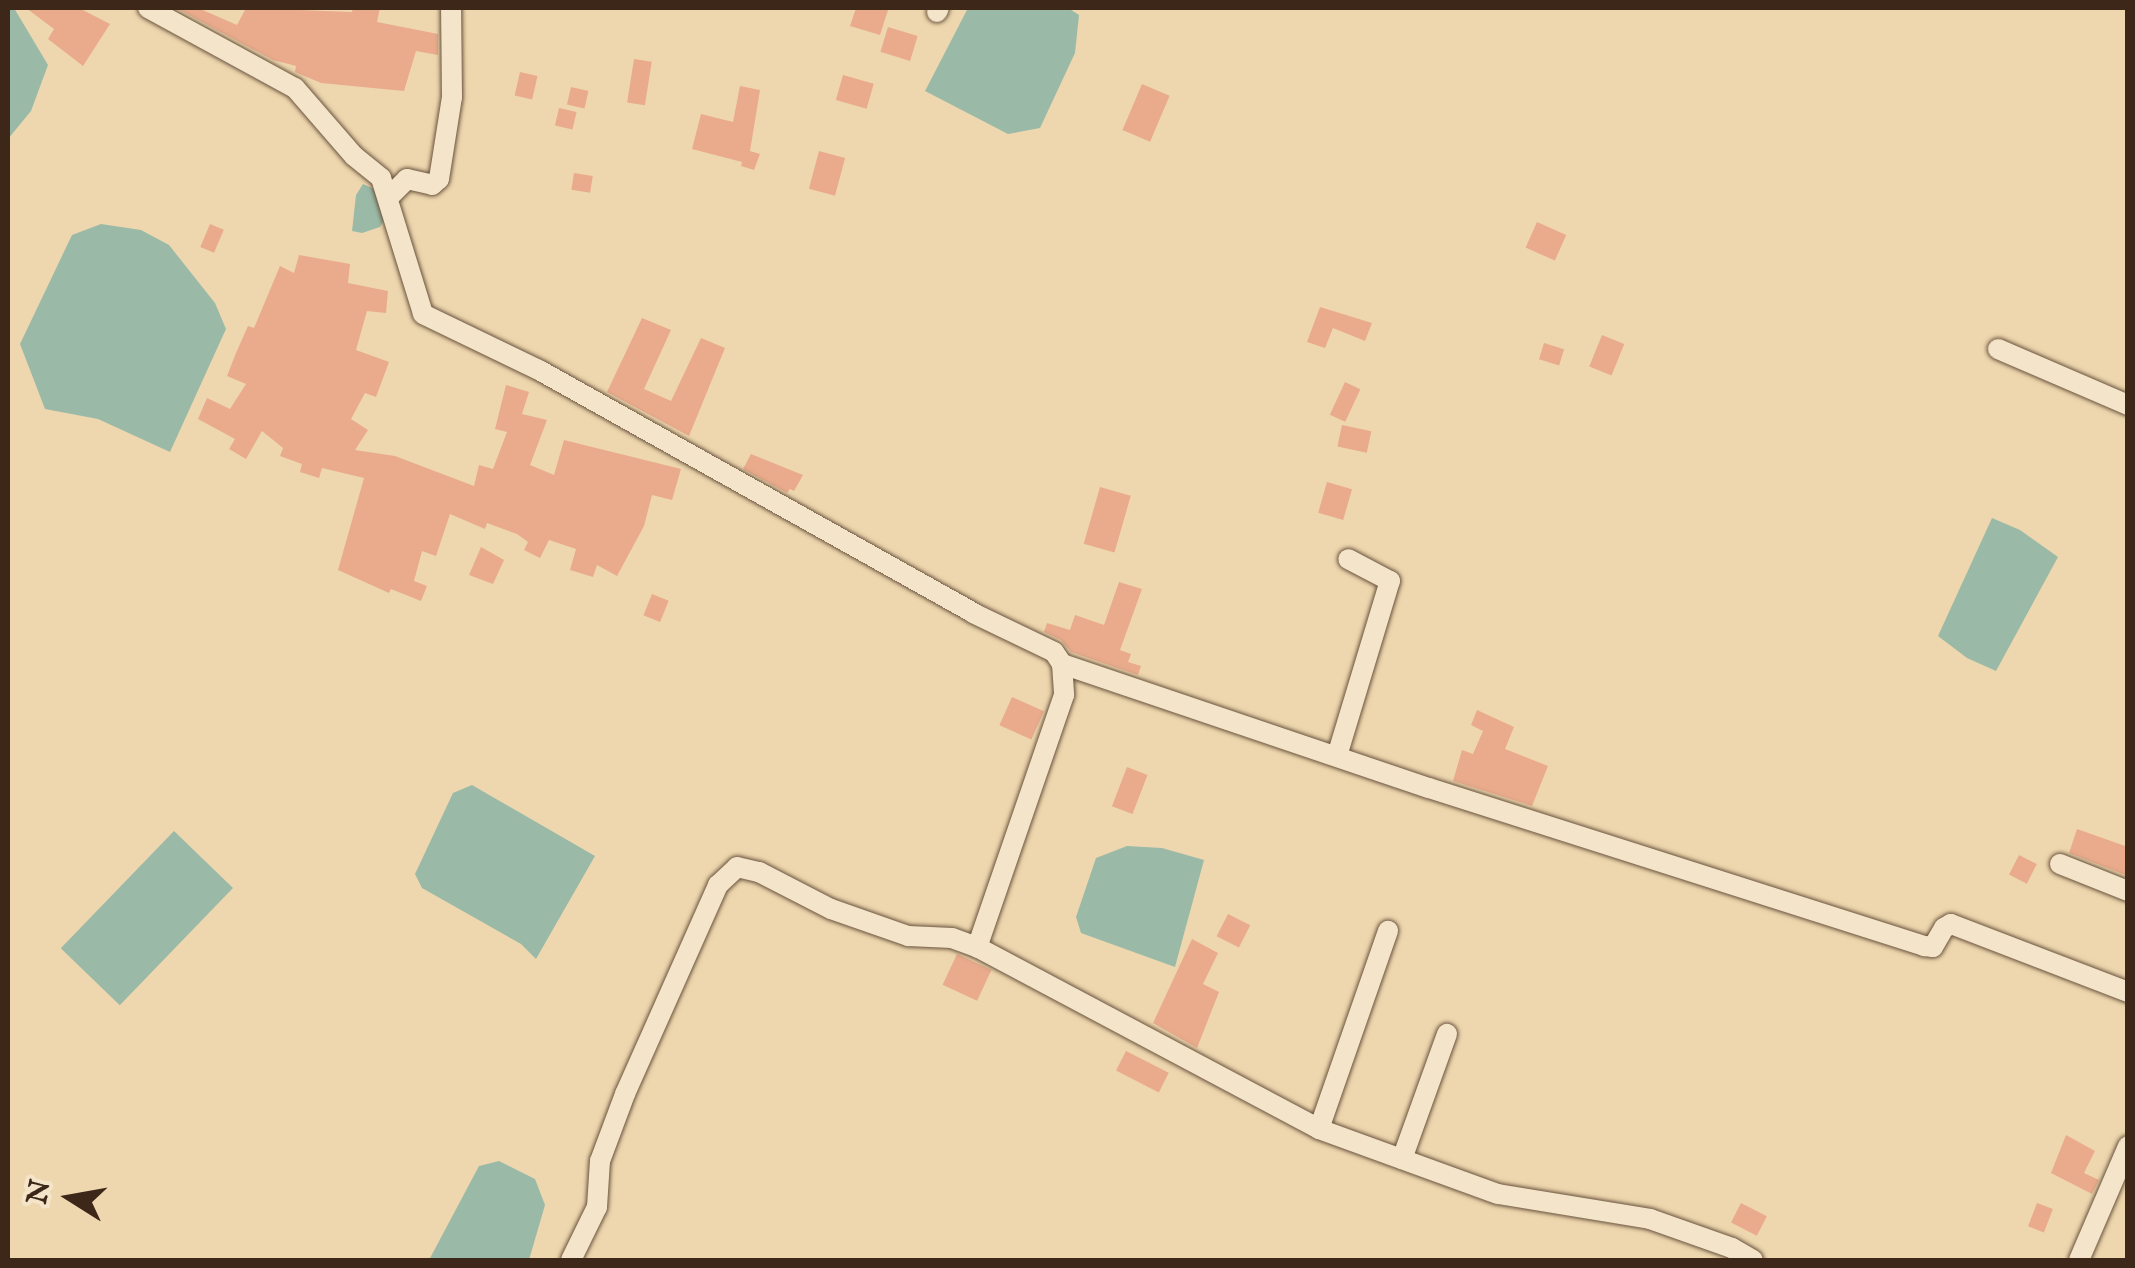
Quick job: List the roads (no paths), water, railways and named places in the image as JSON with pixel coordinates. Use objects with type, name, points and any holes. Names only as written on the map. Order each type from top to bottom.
[{"type":"street","points":[[148,8],[294,88],[354,156],[381,178],[422,314],[539,370],[718,466],[973,614],[1054,652],[1062,664],[1064,696],[977,947]]},
{"type":"street","points":[[388,198],[408,179],[432,184],[439,179],[452,98],[451,8]]},
{"type":"street","points":[[1998,349],[2128,405]]},
{"type":"street","points":[[1336,756],[1390,581],[1348,559]]},
{"type":"street","points":[[1062,664],[1924,946],[1934,948],[1950,924],[2128,992]]},
{"type":"street","points":[[2060,864],[2128,890]]},
{"type":"street","points":[[570,1260],[597,1207],[600,1161],[632,1078],[718,885],[737,867],[759,872],[831,909],[908,936],[952,938],[977,947],[1319,1128],[1498,1194],[1650,1218],[1732,1248],[1753,1260]]},
{"type":"street","points":[[1319,1128],[1388,931]]},
{"type":"street","points":[[1402,1159],[1446,1034]]},
{"type":"street","points":[[2078,1260],[2128,1146]]}]
